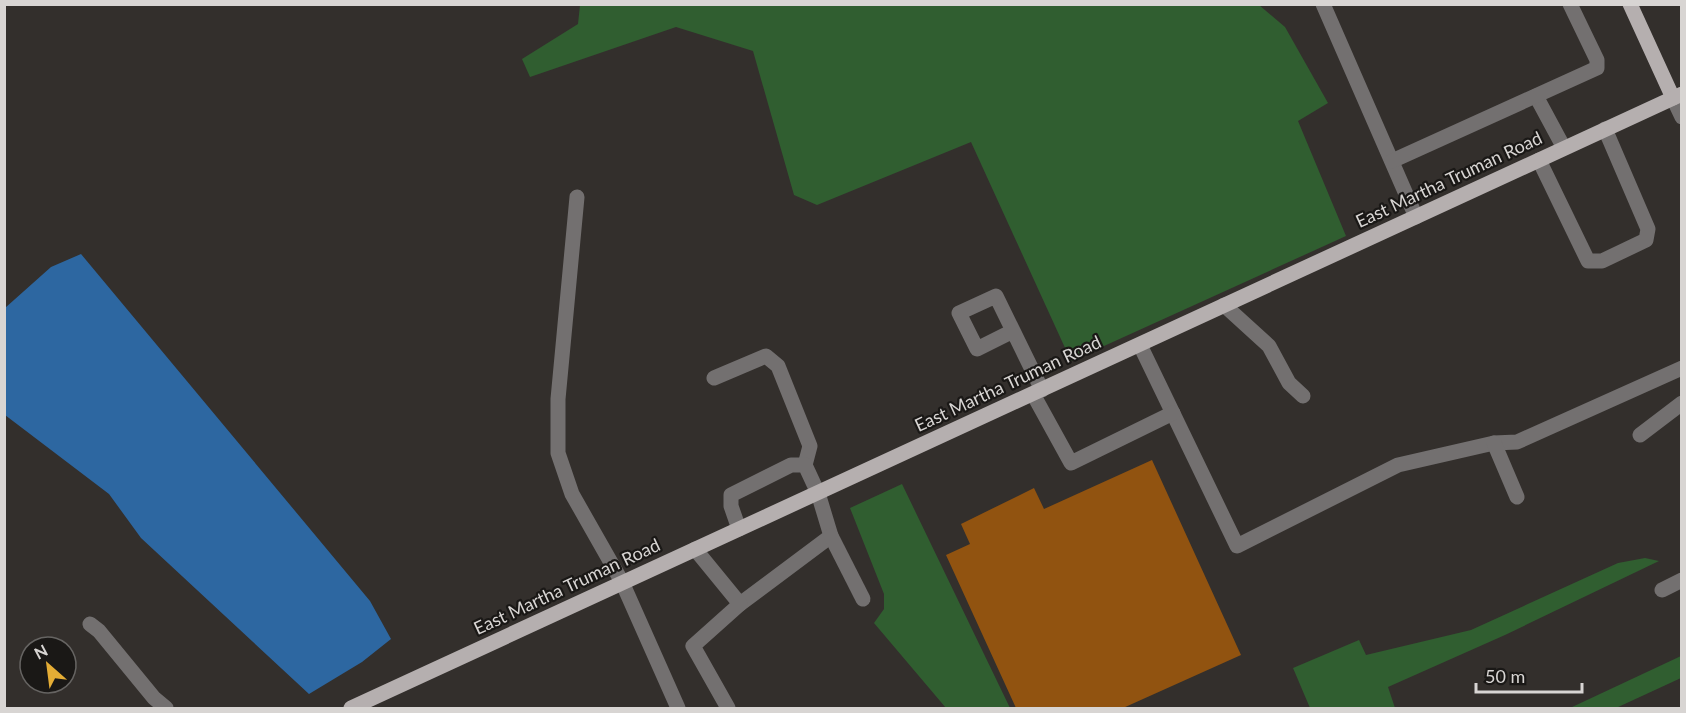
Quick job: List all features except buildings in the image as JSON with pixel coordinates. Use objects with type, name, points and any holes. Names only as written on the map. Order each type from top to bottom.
[{"type":"main road","points":[[1630,4],[1677,96]]},
{"type":"main road","name":"East Martha Truman Road","points":[[351,708],[1677,96]]},
{"type":"street","points":[[1323,4],[1416,217]]},
{"type":"street","points":[[1392,161],[1597,68],[1597,60],[1570,4]]},
{"type":"street","points":[[1536,96],[1564,148]]},
{"type":"street","points":[[1677,96],[1682,117]]},
{"type":"street","points":[[1539,160],[1587,261],[1602,261],[1646,240],[1648,230],[1605,129]]},
{"type":"street","points":[[577,197],[558,399],[558,453],[572,494],[622,582],[678,708]]},
{"type":"street","points":[[1224,305],[1269,346],[1288,383],[1303,396]]},
{"type":"street","points":[[1013,331],[1071,463],[1173,413]]},
{"type":"street","points":[[1140,345],[1237,546],[1398,465],[1494,443],[1516,442],[1682,368]]},
{"type":"street","points":[[714,378],[766,356],[778,366],[810,446],[805,465],[818,493],[831,536],[863,599]]},
{"type":"street","points":[[1640,435],[1682,403]]},
{"type":"street","points":[[1494,443],[1517,497]]},
{"type":"street","points":[[739,529],[731,506],[732,495],[790,465],[805,465]]},
{"type":"street","points":[[728,708],[693,646],[740,604],[831,536]]},
{"type":"street","points":[[695,549],[740,604]]},
{"type":"street","points":[[1662,590],[1682,580]]},
{"type":"street","points":[[90,624],[99,630],[154,698],[166,708]]},
{"type":"green space","points":[[580,5],[1259,5],[1285,27],[1328,103],[1298,121],[1346,236],[1071,361],[971,142],[817,205],[794,195],[753,51],[676,27],[530,77],[522,59],[578,24]]},
{"type":"green space","points":[[902,484],[1010,708],[946,708],[874,623],[884,609],[884,594],[850,508]]},
{"type":"green space","points":[[1645,558],[1659,561],[1505,635],[1388,687],[1395,708],[1310,708],[1293,668],[1359,640],[1366,655],[1471,630],[1618,563]]},
{"type":"green space","points":[[1681,656],[1681,678],[1616,708],[1570,708]]},
{"type":"water","points":[[81,254],[370,601],[391,639],[362,662],[309,694],[141,538],[109,494],[5,415],[5,308],[51,267]]}]
